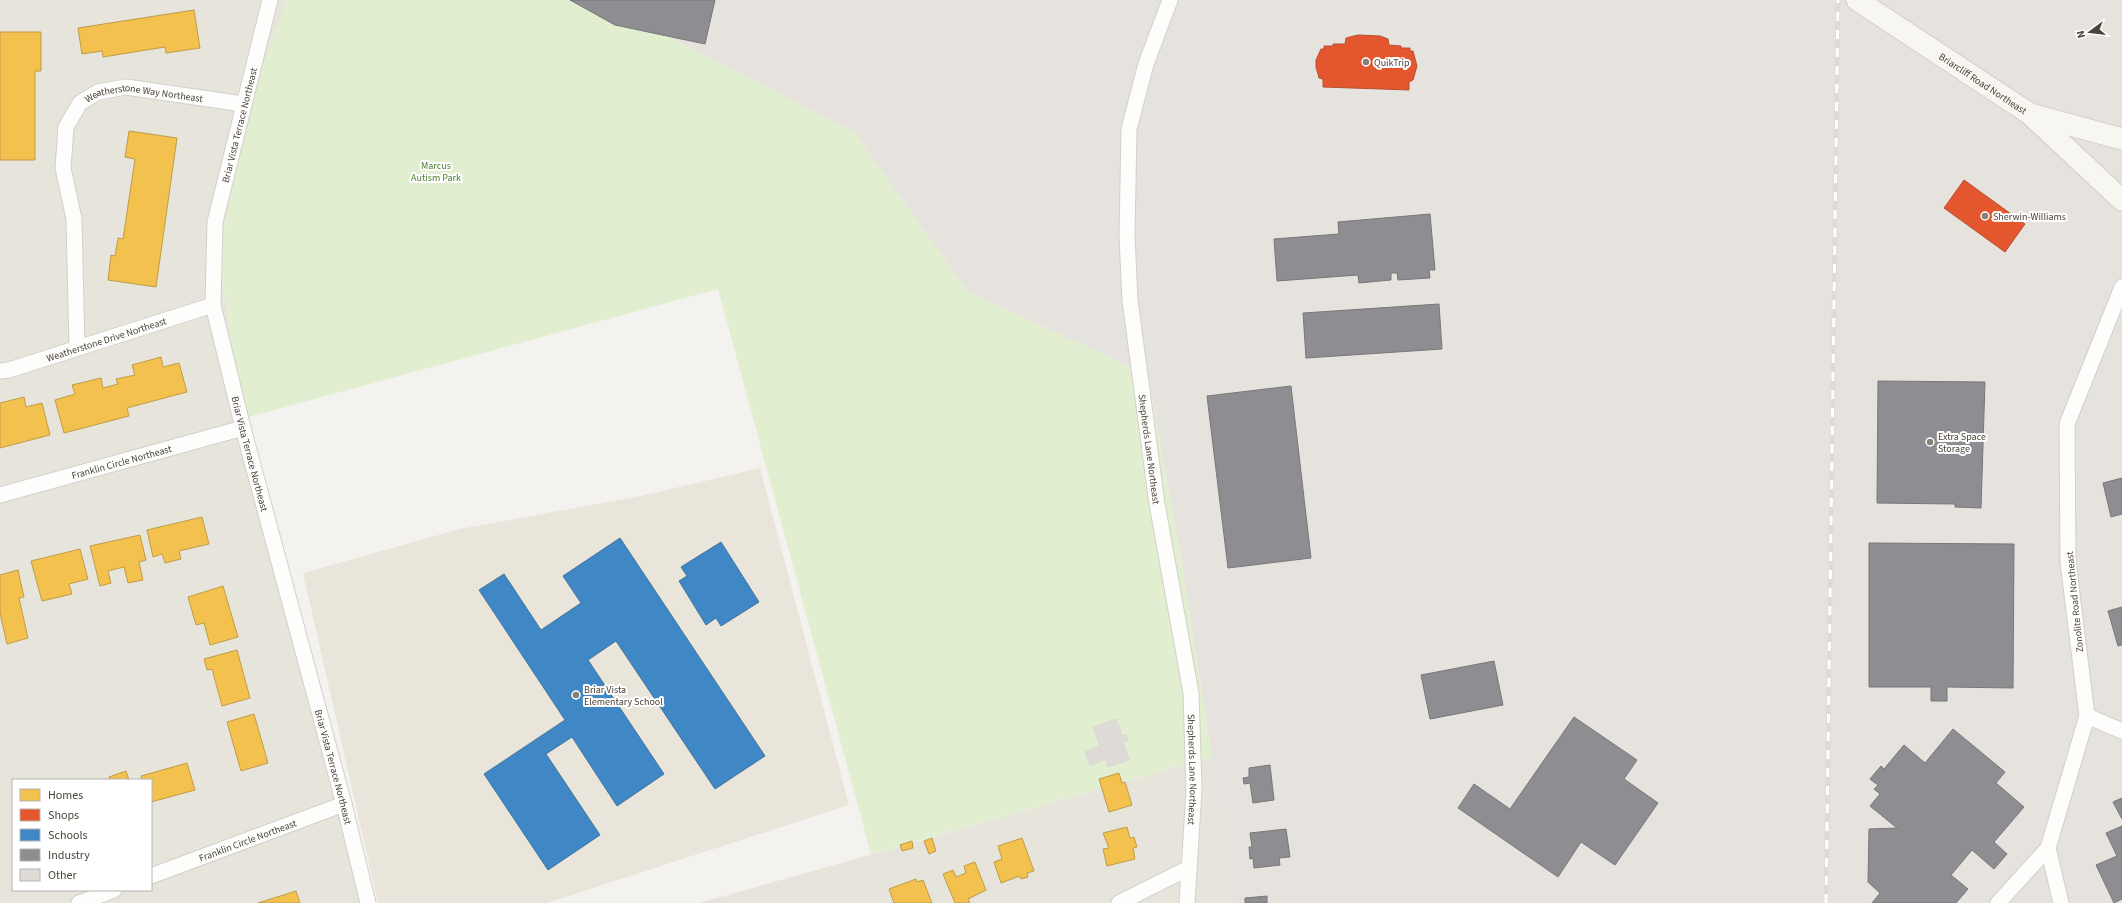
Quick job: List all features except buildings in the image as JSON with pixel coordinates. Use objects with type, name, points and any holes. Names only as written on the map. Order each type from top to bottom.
[{"type":"main road","name":"Briarcliff Road Northeast","points":[[1857,0],[1896,24],[2030,114],[2122,139]]},
{"type":"main road","points":[[2030,114],[2122,200]]},
{"type":"street","name":"Briar Vista Terrace Northeast","points":[[270,0],[215,222],[213,305],[243,428],[344,804],[368,903]]},
{"type":"street","name":"Shepherds Lane Northeast","points":[[1170,0],[1146,64],[1129,129],[1128,237],[1130,300],[1156,496],[1192,694],[1194,790],[1187,903]]},
{"type":"street","name":"Weatherstone Way Northeast","points":[[77,348],[74,219],[63,168],[66,127],[80,103],[98,92],[126,87],[243,104]]},
{"type":"street","name":"Zonolite Road Northeast","points":[[1998,903],[2048,848],[2087,716],[2068,562],[2067,424],[2122,287]]},
{"type":"street","name":"Weatherstone Drive Northeast","points":[[0,371],[9,370],[213,305]]},
{"type":"street","name":"Franklin Circle Northeast","points":[[0,495],[243,428]]},
{"type":"street","points":[[2087,716],[2122,731]]},
{"type":"street","name":"Franklin Circle Northeast","points":[[152,876],[344,804]]},
{"type":"street","points":[[2048,848],[2061,903]]},
{"type":"street","points":[[1118,903],[1189,868]]},
{"type":"street","points":[[79,903],[111,891]]},
{"type":"shaded area","points":[[0,0],[287,0],[251,98],[219,253],[241,419],[371,903],[0,903]]},
{"type":"shaded area","points":[[597,0],[2122,0],[2122,903],[1230,903],[1212,757],[1179,545],[1148,375],[968,292],[854,132]]},
{"type":"shaded area","points":[[1956,0],[2122,0],[2122,84],[2046,53]]},
{"type":"shaded area","name":"Briar Vista Elementary School","points":[[760,468],[849,805],[547,903],[378,903],[303,573],[460,529],[641,496]]},
{"type":"shaded area","points":[[1212,757],[1230,903],[699,903],[873,854]]},
{"type":"green space","name":"Marcus Autism Park","points":[[287,0],[597,0],[854,132],[968,292],[1148,375],[1179,545],[1212,757],[871,854],[718,289],[241,419],[219,253],[251,98]]},
{"type":"railway","points":[[1826,903],[1838,0]]},
{"type":"place","name":"QuikTrip","points":[[1366,62]]},
{"type":"place","name":"Sherwin-Williams","points":[[1985,216]]},
{"type":"place","name":"Extra Space Storage","points":[[1930,442]]},
{"type":"place","name":"Briar Vista Elementary School","points":[[576,695]]}]
